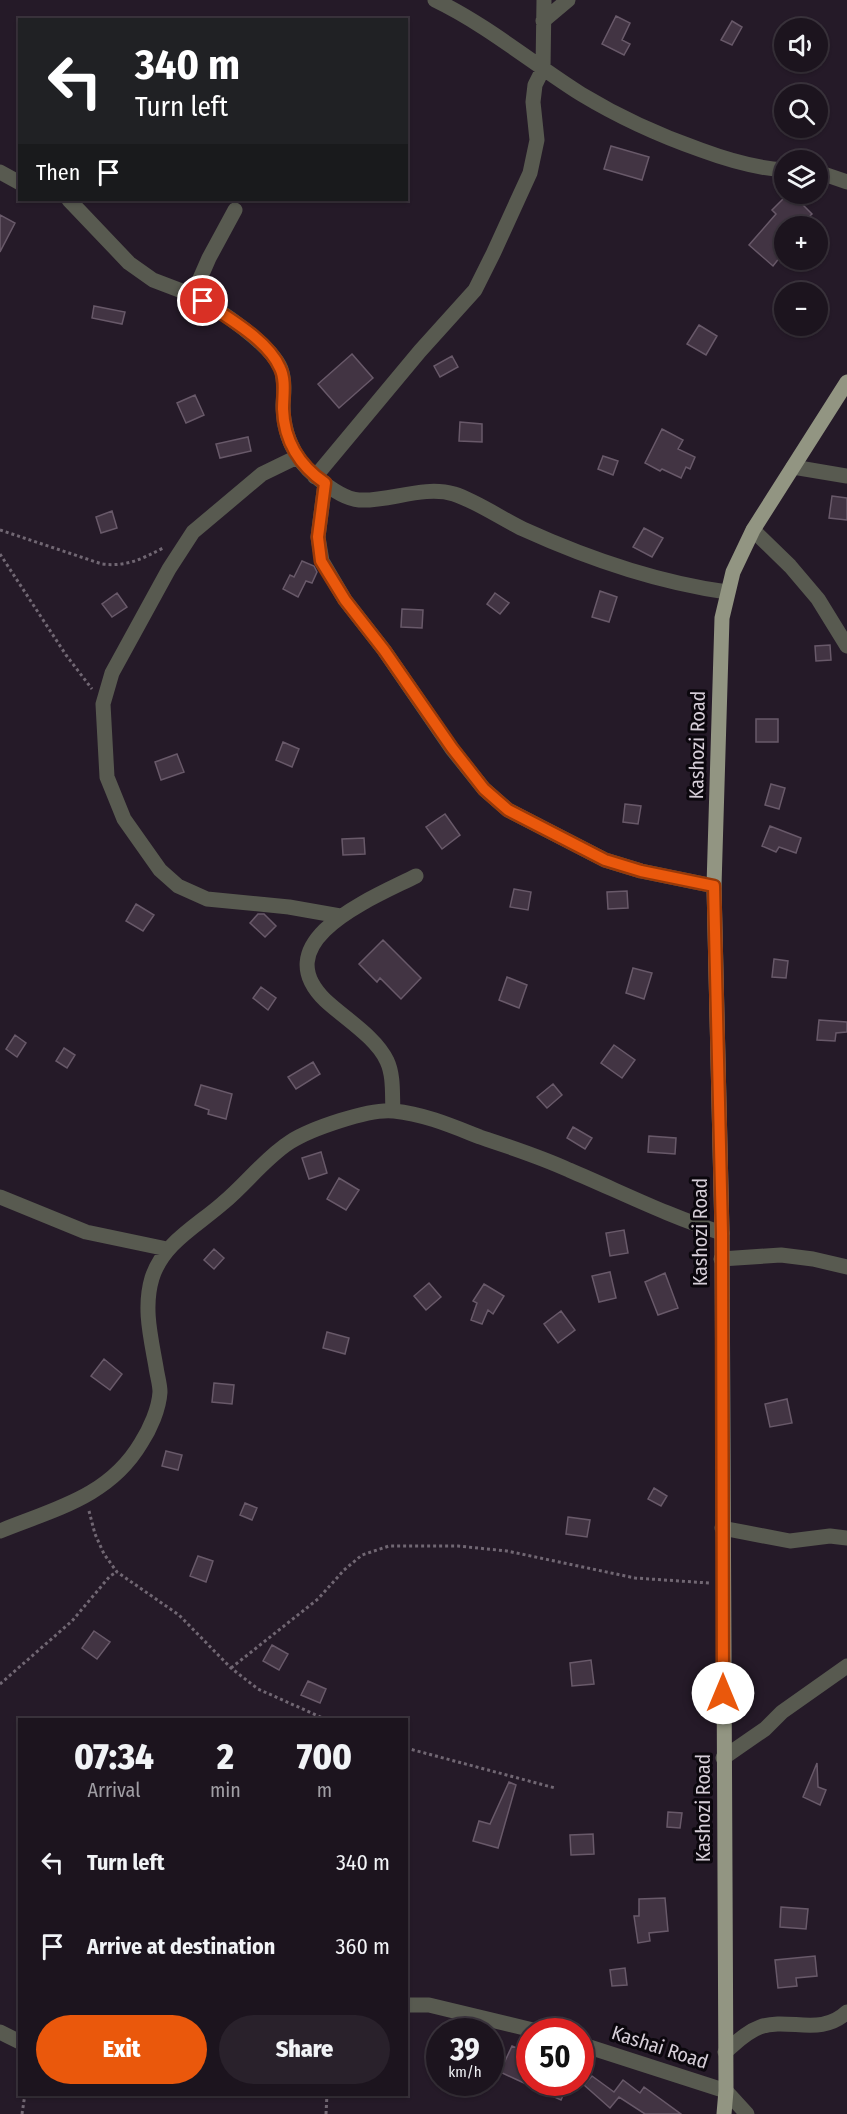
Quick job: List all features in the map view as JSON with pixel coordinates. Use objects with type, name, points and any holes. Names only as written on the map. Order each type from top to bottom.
[{"type":"main road","name":"Kashozi Road","points":[[724,2114],[726,2091],[722,1233],[714,886],[721,636],[727,592],[733,572],[753,530],[847,382]]},
{"type":"street","points":[[435,0],[452,8],[582,94],[642,127],[674,141],[739,163],[774,169]]},
{"type":"street","points":[[544,0],[543,69],[534,93],[537,140],[530,173],[475,290],[420,351],[320,480],[318,537],[321,561],[345,600],[384,650],[452,748],[484,789],[508,810],[605,860],[641,871],[714,886]]},
{"type":"street","points":[[543,21],[568,0]]},
{"type":"street","points":[[0,172],[18,182]]},
{"type":"street","points":[[828,175],[847,182]]},
{"type":"street","points":[[70,201],[129,263],[153,280],[195,296],[261,343],[281,370],[286,435],[297,457],[320,480],[346,497],[359,500],[435,491],[455,495],[524,529],[604,563],[672,582],[727,592]]},
{"type":"street","points":[[195,296],[209,258],[235,210]]},
{"type":"street","points":[[297,457],[262,474],[194,532],[169,569],[112,673],[103,704],[107,777],[124,819],[160,870],[178,886],[207,899],[289,907],[340,916]]},
{"type":"street","points":[[793,467],[847,476]]},
{"type":"street","points":[[753,530],[790,566],[818,599],[847,646]]},
{"type":"street","points":[[393,1111],[391,1074],[387,1060],[353,1023],[324,999],[313,984],[307,960],[312,946],[322,931],[340,916],[416,876]]},
{"type":"street","points":[[0,1531],[85,1498],[110,1480],[131,1458],[146,1434],[158,1404],[160,1390],[148,1318],[148,1297],[153,1276],[167,1249],[196,1223],[223,1204],[290,1142],[331,1124],[378,1111],[393,1111],[427,1117],[546,1161],[680,1220],[722,1233]]},
{"type":"street","points":[[0,1197],[86,1232],[167,1249]]},
{"type":"street","points":[[721,1259],[781,1255],[847,1267]]},
{"type":"street","points":[[722,1528],[790,1541],[830,1536],[847,1538]]},
{"type":"street","points":[[723,1758],[847,1666]]},
{"type":"street","points":[[408,2005],[429,2006],[516,2026]]},
{"type":"street","points":[[725,2052],[749,2032],[762,2026],[823,2025],[837,2021],[847,2012]]},
{"type":"street","points":[[0,2032],[18,2041]]},
{"type":"street","name":"Kashai Road","points":[[594,2048],[726,2091]]},
{"type":"street","points":[[726,2091],[747,2114]]},
{"type":"path","points":[[0,530],[77,557],[119,566],[137,562],[168,546]]},
{"type":"path","points":[[0,554],[66,655],[103,704]]},
{"type":"path","points":[[85,1498],[95,1534],[104,1554],[117,1572],[178,1615],[231,1668],[258,1689],[323,1718]]},
{"type":"path","points":[[231,1668],[318,1599],[344,1570],[362,1555],[389,1546],[458,1546],[497,1550],[635,1578],[723,1584]]},
{"type":"path","points":[[0,1684],[72,1621],[110,1576],[117,1572]]},
{"type":"path","points":[[408,1749],[555,1788]]},
{"type":"path","points":[[22,2114],[25,2096]]},
{"type":"path","points":[[326,2114],[327,2096]]},
{"type":"building","points":[[616,16],[630,23],[622,40],[630,44],[624,55],[602,44]]},
{"type":"building","points":[[732,21],[742,27],[732,45],[721,40]]},
{"type":"building","points":[[611,146],[649,157],[642,180],[604,169]]},
{"type":"building","points":[[778,204],[802,204],[812,214],[810,216],[774,216],[776,214],[772,210]]},
{"type":"building","points":[[0,215],[15,223],[0,252]]},
{"type":"building","points":[[774,216],[773,266],[749,245]]},
{"type":"building","points":[[94,306],[125,312],[122,324],[92,318]]},
{"type":"building","points":[[699,325],[717,336],[706,355],[687,344]]},
{"type":"building","points":[[352,354],[373,378],[339,408],[318,384]]},
{"type":"building","points":[[452,356],[458,367],[440,377],[434,366]]},
{"type":"building","points":[[195,395],[204,415],[186,423],[177,403]]},
{"type":"building","points":[[460,422],[482,424],[482,442],[459,441]]},
{"type":"building","points":[[662,429],[683,440],[678,449],[695,457],[690,469],[686,467],[681,478],[645,463]]},
{"type":"building","points":[[248,437],[251,451],[220,458],[216,444]]},
{"type":"building","points":[[603,456],[618,461],[613,475],[598,469]]},
{"type":"building","points":[[832,496],[847,498],[847,520],[829,518]]},
{"type":"building","points":[[112,511],[117,528],[101,533],[96,517]]},
{"type":"building","points":[[644,528],[663,538],[652,557],[633,547]]},
{"type":"building","points":[[302,561],[314,566],[317,572],[312,583],[306,581],[298,597],[283,589],[290,575],[294,577]]},
{"type":"building","points":[[600,591],[617,597],[609,622],[592,617]]},
{"type":"building","points":[[117,593],[127,607],[112,617],[102,604]]},
{"type":"building","points":[[495,593],[509,603],[500,614],[487,604]]},
{"type":"building","points":[[402,609],[423,610],[422,628],[401,627]]},
{"type":"building","points":[[830,645],[831,660],[816,661],[815,646]]},
{"type":"building","points":[[756,719],[778,719],[778,742],[756,742]]},
{"type":"building","points":[[283,742],[299,749],[292,767],[276,760]]},
{"type":"building","points":[[177,754],[184,772],[161,780],[155,762]]},
{"type":"building","points":[[771,784],[785,788],[779,809],[765,805]]},
{"type":"building","points":[[625,804],[641,806],[638,824],[623,822]]},
{"type":"building","points":[[445,814],[460,835],[442,849],[426,827]]},
{"type":"building","points":[[770,826],[801,838],[796,853],[779,847],[776,852],[762,846]]},
{"type":"building","points":[[364,838],[365,854],[343,855],[342,839]]},
{"type":"building","points":[[514,889],[531,892],[528,910],[510,907]]},
{"type":"building","points":[[627,891],[628,908],[608,909],[607,892]]},
{"type":"building","points":[[136,904],[154,915],[143,931],[126,921]]},
{"type":"building","points":[[258,914],[264,914],[276,926],[265,937],[250,923]]},
{"type":"building","points":[[383,940],[421,978],[401,999],[380,978],[377,982],[359,964]]},
{"type":"building","points":[[774,959],[788,961],[786,978],[772,977]]},
{"type":"building","points":[[633,968],[652,973],[644,999],[626,993]]},
{"type":"building","points":[[507,977],[527,985],[519,1008],[499,1000]]},
{"type":"building","points":[[261,987],[276,998],[268,1010],[253,998]]},
{"type":"building","points":[[819,1020],[847,1022],[847,1032],[836,1033],[835,1041],[817,1040]]},
{"type":"building","points":[[15,1035],[26,1043],[17,1057],[6,1049]]},
{"type":"building","points":[[614,1045],[635,1060],[622,1078],[601,1063]]},
{"type":"building","points":[[64,1048],[75,1055],[67,1068],[56,1061]]},
{"type":"building","points":[[313,1062],[320,1074],[296,1089],[288,1077]]},
{"type":"building","points":[[553,1084],[562,1095],[547,1108],[537,1097]]},
{"type":"building","points":[[201,1085],[232,1094],[226,1119],[208,1114],[209,1110],[195,1105]]},
{"type":"building","points":[[573,1127],[592,1138],[585,1149],[567,1138]]},
{"type":"building","points":[[649,1136],[676,1138],[675,1154],[648,1152]]},
{"type":"building","points":[[321,1152],[327,1173],[309,1179],[302,1158]]},
{"type":"building","points":[[339,1178],[359,1190],[346,1210],[327,1199]]},
{"type":"building","points":[[624,1230],[628,1253],[610,1256],[606,1233]]},
{"type":"building","points":[[214,1249],[224,1258],[214,1269],[204,1260]]},
{"type":"building","points":[[610,1272],[616,1298],[599,1302],[592,1276]]},
{"type":"building","points":[[665,1273],[678,1308],[658,1315],[645,1282]]},
{"type":"building","points":[[429,1283],[441,1297],[426,1310],[414,1296]]},
{"type":"building","points":[[484,1284],[504,1296],[493,1314],[488,1310],[482,1324],[471,1320],[477,1303],[473,1301]]},
{"type":"building","points":[[561,1311],[575,1330],[558,1343],[544,1324]]},
{"type":"building","points":[[327,1332],[349,1338],[345,1354],[323,1348]]},
{"type":"building","points":[[104,1359],[122,1374],[110,1390],[91,1376]]},
{"type":"building","points":[[214,1383],[234,1385],[232,1404],[212,1402]]},
{"type":"building","points":[[787,1399],[792,1423],[770,1427],[765,1404]]},
{"type":"building","points":[[166,1451],[182,1455],[178,1470],[162,1466]]},
{"type":"building","points":[[654,1488],[667,1496],[661,1506],[648,1499]]},
{"type":"building","points":[[245,1503],[257,1508],[252,1520],[240,1515]]},
{"type":"building","points":[[568,1517],[590,1520],[587,1537],[566,1534]]},
{"type":"building","points":[[198,1556],[213,1561],[206,1582],[190,1576]]},
{"type":"building","points":[[94,1631],[110,1642],[97,1659],[82,1648]]},
{"type":"building","points":[[272,1645],[288,1654],[279,1670],[263,1661]]},
{"type":"building","points":[[591,1660],[594,1684],[572,1686],[570,1663]]},
{"type":"building","points":[[308,1681],[326,1689],[320,1703],[301,1695]]},
{"type":"building","points":[[817,1763],[818,1787],[826,1790],[820,1805],[803,1797]]},
{"type":"building","points":[[509,1782],[516,1785],[498,1848],[473,1841],[479,1821],[490,1824]]},
{"type":"building","points":[[668,1812],[682,1813],[680,1828],[667,1827]]},
{"type":"building","points":[[593,1834],[594,1854],[571,1855],[570,1835]]},
{"type":"building","points":[[665,1898],[668,1931],[649,1933],[650,1941],[638,1943],[634,1916],[639,1916],[639,1899]]},
{"type":"building","points":[[781,1907],[808,1909],[806,1929],[780,1927]]},
{"type":"building","points":[[815,1956],[817,1976],[796,1978],[797,1986],[778,1988],[775,1960]]},
{"type":"building","points":[[625,1968],[627,1985],[612,1986],[610,1970]]},
{"type":"building","points":[[512,2046],[516,2048],[516,2079],[504,2074],[504,2063]]},
{"type":"building","points":[[594,2077],[614,2092],[623,2080],[640,2093],[644,2087],[681,2114],[645,2114],[619,2097],[610,2108],[594,2094]]},
{"type":"route","points":[[203,301],[261,343],[281,370],[284,385],[283,411],[286,435],[297,457],[315,477],[325,483],[318,537],[321,561],[345,600],[484,789],[508,810],[605,860],[641,871],[714,886],[722,1233],[723,1693]]}]
